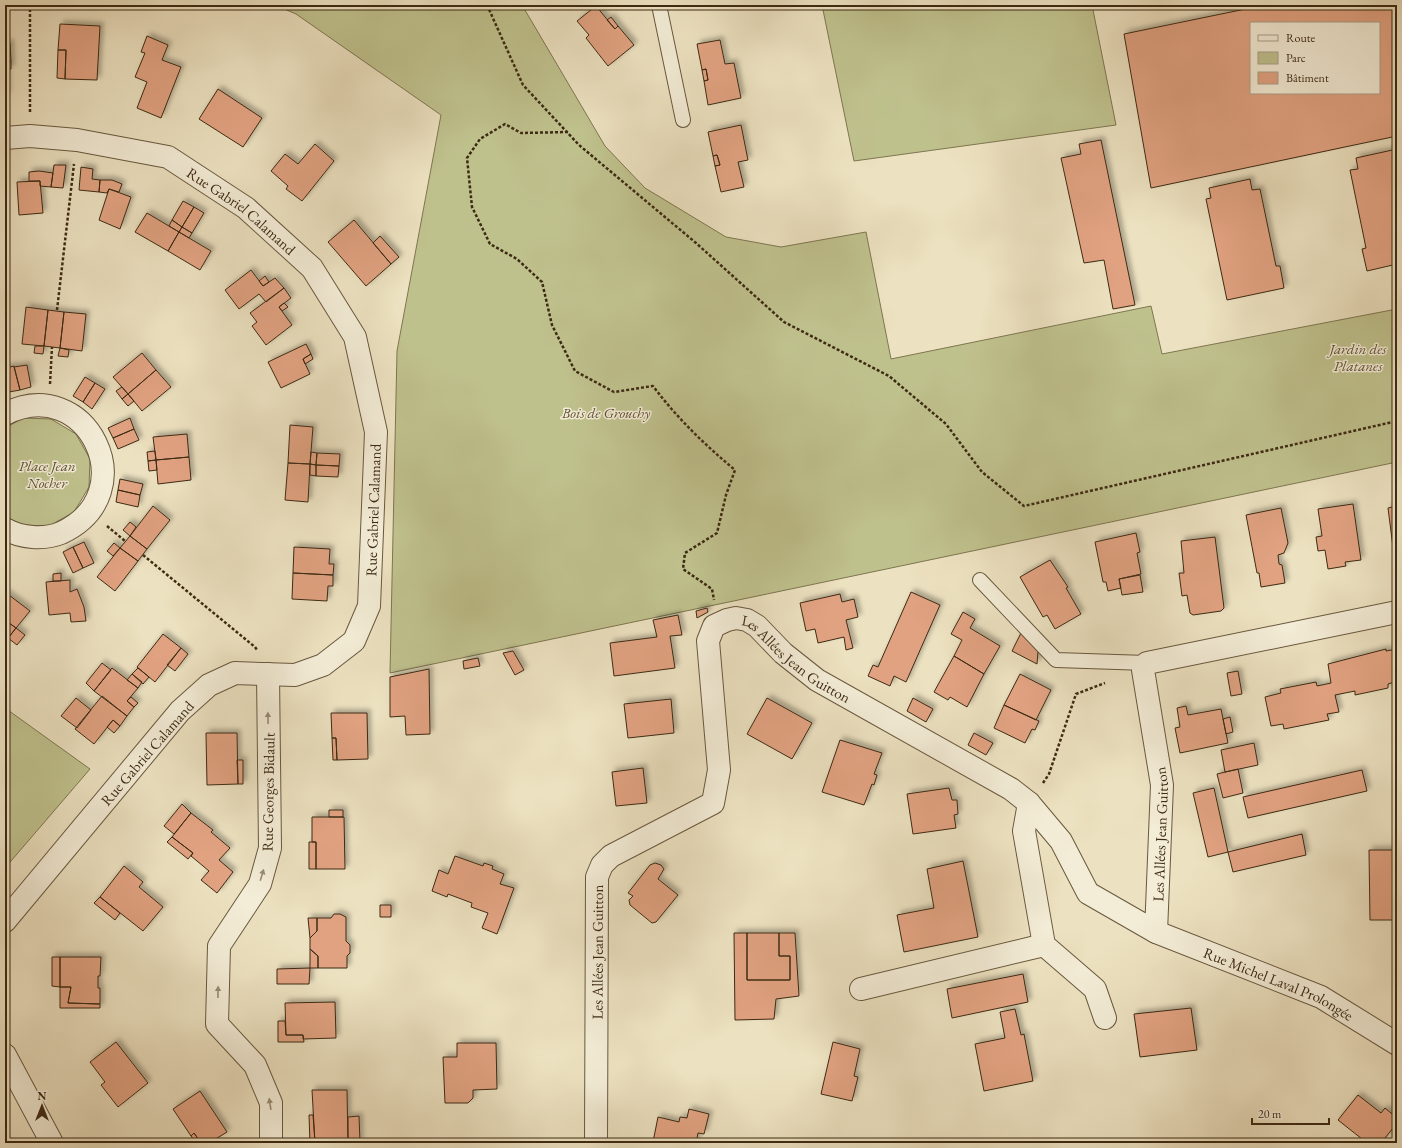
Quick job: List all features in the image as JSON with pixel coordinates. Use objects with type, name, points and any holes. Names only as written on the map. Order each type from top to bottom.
[{"type":"street","name":"Rue Gabriel Calamand","points":[[5,138],[30,136],[77,140],[168,157],[246,208],[312,268],[355,337],[376,432],[369,606],[354,641],[324,665],[295,675],[235,673],[209,685],[180,711],[5,921]]},
{"type":"street","points":[[5,414],[14,409],[31,405],[49,406],[70,414],[87,428],[99,447],[104,470],[100,492],[90,512],[74,527],[54,536],[33,538],[11,533],[5,529]]},
{"type":"street","points":[[1147,663],[1397,612]]},
{"type":"street","name":"Les Allées Jean Guitton","points":[[596,1143],[597,877],[602,865],[611,856],[713,804],[719,770],[708,641],[714,626],[736,618],[748,620],[757,626],[783,653],[817,680],[1011,789],[1029,803],[1061,840],[1088,893],[1156,932],[1162,785],[1143,670],[1147,663]]},
{"type":"street","name":"Rue Georges Bidault","points":[[268,674],[270,848],[260,884],[219,946],[217,1024],[255,1065],[271,1103],[271,1143]]},
{"type":"street","points":[[1029,803],[1024,832],[1044,945],[1095,989],[1105,1018]]},
{"type":"street","name":"Rue Michel Laval Prolongée","points":[[1156,932],[1321,997],[1397,1044]]},
{"type":"street","points":[[861,989],[1044,945]]},
{"type":"street","points":[[5,1055],[52,1143]]},
{"type":"lane","points":[[659,5],[683,120]]},
{"type":"lane","points":[[980,580],[1056,660],[1147,663]]},
{"type":"path","points":[[30,5],[30,136]]},
{"type":"path","points":[[487,5],[523,85],[579,145],[696,243],[784,322],[889,376],[946,424],[982,472],[1024,506],[1397,421]]},
{"type":"path","points":[[568,132],[521,132],[505,124],[480,139],[467,158],[472,207],[490,244],[516,259],[542,282],[552,325],[575,371],[614,392],[653,386],[670,409],[713,452],[735,470],[726,495],[717,534],[685,553],[683,569],[712,589],[719,624]]},
{"type":"path","points":[[56,310],[77,140]]},
{"type":"path","points":[[49,406],[52,347]]},
{"type":"path","points":[[143,555],[255,647],[268,674]]},
{"type":"path","points":[[1049,774],[1076,694],[1106,683]]},
{"type":"green space","name":"Bois de Grouchy","points":[[275,5],[522,5],[605,146],[645,188],[726,237],[781,247],[866,232],[891,359],[1151,306],[1162,354],[1397,309],[1397,462],[390,673],[397,351],[441,115],[296,14]]},
{"type":"green space","points":[[822,5],[1092,5],[1116,125],[854,161]]},
{"type":"green space","name":"Place Jean Nocher","points":[[23,418],[51,419],[76,434],[90,459],[89,487],[74,512],[49,526],[21,525],[5,516],[5,428]]},
{"type":"green space","points":[[5,708],[90,769],[5,868]]},
{"type":"building","points":[[1265,5],[1395,5],[1397,79],[1394,102],[1397,115],[1397,136],[1151,188],[1124,34]]},
{"type":"building","points":[[596,6],[615,29],[618,26],[634,45],[608,66],[586,38],[589,35],[577,21]]},
{"type":"building","points":[[611,17],[618,26],[615,29],[607,20]]},
{"type":"building","points":[[60,24],[100,26],[97,80],[65,79],[66,50],[58,50]]},
{"type":"building","points":[[147,36],[168,45],[162,60],[181,67],[161,118],[137,108],[147,82],[135,77],[145,53],[141,52]]},
{"type":"building","points":[[720,40],[725,64],[734,63],[741,98],[708,105],[704,81],[708,80],[706,69],[702,70],[697,44]]},
{"type":"building","points":[[5,43],[10,43],[11,61],[6,61],[7,94],[5,94]]},
{"type":"building","points":[[58,50],[66,50],[65,79],[57,78]]},
{"type":"building","points":[[6,61],[11,61],[11,69],[6,69]]},
{"type":"building","points":[[706,69],[708,80],[704,81],[702,70]]},
{"type":"building","points":[[218,89],[262,118],[243,147],[199,119]]},
{"type":"building","points":[[741,125],[748,160],[738,162],[744,187],[721,192],[715,166],[720,165],[717,155],[713,156],[708,132]]},
{"type":"building","points":[[1101,140],[1135,305],[1113,309],[1104,260],[1084,263],[1061,158],[1081,154],[1079,144]]},
{"type":"building","points":[[315,144],[334,161],[302,201],[286,189],[288,186],[271,171],[285,154],[298,164]]},
{"type":"building","points":[[1397,149],[1397,264],[1367,271],[1362,249],[1366,248],[1350,170],[1358,169],[1356,158]]},
{"type":"building","points":[[717,155],[720,165],[715,166],[713,156]]},
{"type":"building","points":[[54,165],[66,165],[63,188],[51,187]]},
{"type":"building","points":[[81,167],[93,169],[92,179],[100,180],[99,192],[79,190]]},
{"type":"building","points":[[39,171],[53,173],[51,187],[40,186],[40,181],[29,181],[29,172]]},
{"type":"building","points":[[1250,179],[1252,190],[1260,189],[1276,266],[1280,266],[1284,288],[1227,300],[1206,199],[1211,198],[1209,188]]},
{"type":"building","points":[[100,180],[112,180],[122,184],[119,192],[109,189],[107,193],[99,192]]},
{"type":"building","points":[[40,181],[43,213],[19,215],[17,182]]},
{"type":"building","points":[[109,189],[131,197],[120,229],[99,220]]},
{"type":"building","points":[[183,201],[194,207],[182,227],[172,220]]},
{"type":"building","points":[[194,207],[204,213],[192,233],[182,227]]},
{"type":"building","points":[[147,213],[179,232],[168,251],[135,232]]},
{"type":"building","points":[[172,220],[182,227],[179,232],[169,226]]},
{"type":"building","points":[[354,220],[391,264],[366,286],[328,242]]},
{"type":"building","points":[[182,227],[192,233],[189,238],[179,232]]},
{"type":"building","points":[[179,232],[211,251],[200,270],[168,251]]},
{"type":"building","points":[[380,236],[399,257],[391,264],[373,243]]},
{"type":"building","points":[[251,270],[263,286],[275,278],[284,288],[266,302],[259,294],[239,309],[225,290]]},
{"type":"building","points":[[265,276],[269,282],[263,286],[259,281]]},
{"type":"building","points":[[284,288],[291,298],[279,307],[292,325],[266,345],[252,326],[257,322],[250,313]]},
{"type":"building","points":[[284,303],[288,307],[282,311],[279,307]]},
{"type":"building","points":[[26,307],[48,310],[44,346],[22,344]]},
{"type":"building","points":[[48,310],[64,312],[60,348],[44,346]]},
{"type":"building","points":[[64,312],[86,314],[82,351],[60,348]]},
{"type":"building","points":[[306,344],[311,354],[303,359],[310,374],[281,388],[268,362]]},
{"type":"building","points":[[35,346],[44,346],[43,354],[34,353]]},
{"type":"building","points":[[60,348],[69,350],[68,357],[58,356]]},
{"type":"building","points":[[142,353],[156,370],[128,394],[113,377]]},
{"type":"building","points":[[311,354],[313,359],[305,364],[303,359]]},
{"type":"building","points":[[27,365],[31,387],[20,390],[14,367]]},
{"type":"building","points":[[14,366],[20,390],[9,392],[5,368]]},
{"type":"building","points":[[156,370],[171,387],[142,411],[128,394]]},
{"type":"building","points":[[85,377],[95,383],[83,402],[73,396]]},
{"type":"building","points":[[95,383],[105,389],[92,409],[83,402]]},
{"type":"building","points":[[122,387],[128,394],[122,399],[116,391]]},
{"type":"building","points":[[128,394],[134,401],[128,406],[122,399]]},
{"type":"building","points":[[130,418],[134,429],[113,438],[108,428]]},
{"type":"building","points":[[290,425],[313,427],[310,464],[288,463]]},
{"type":"building","points":[[134,429],[139,440],[118,449],[113,438]]},
{"type":"building","points":[[187,434],[189,457],[156,460],[153,437]]},
{"type":"building","points":[[155,451],[156,460],[148,461],[147,452]]},
{"type":"building","points":[[311,452],[317,453],[316,465],[310,464]]},
{"type":"building","points":[[317,453],[340,454],[339,466],[316,465]]},
{"type":"building","points":[[189,457],[191,480],[158,484],[156,460]]},
{"type":"building","points":[[156,460],[157,470],[149,471],[148,461]]},
{"type":"building","points":[[288,463],[310,464],[308,502],[285,500]]},
{"type":"building","points":[[310,464],[316,465],[316,476],[310,475]]},
{"type":"building","points":[[316,465],[339,466],[338,477],[316,476]]},
{"type":"building","points":[[120,479],[143,484],[140,495],[118,490]]},
{"type":"building","points":[[118,490],[140,495],[138,507],[116,502]]},
{"type":"building","points":[[1353,504],[1361,560],[1345,562],[1346,566],[1328,569],[1325,550],[1318,551],[1316,537],[1322,536],[1318,509]]},
{"type":"building","points":[[153,506],[170,520],[147,549],[130,536]]},
{"type":"building","points":[[1397,506],[1397,555],[1394,555],[1388,508]]},
{"type":"building","points":[[1281,508],[1288,543],[1284,553],[1278,555],[1279,564],[1282,565],[1285,583],[1261,587],[1246,515]]},
{"type":"building","points":[[130,522],[136,527],[130,536],[123,530]]},
{"type":"building","points":[[1136,533],[1140,552],[1137,553],[1141,574],[1119,579],[1121,588],[1108,591],[1106,582],[1103,582],[1095,542]]},
{"type":"building","points":[[130,536],[147,549],[138,561],[120,548]]},
{"type":"building","points":[[1215,537],[1224,608],[1221,611],[1193,615],[1190,613],[1187,595],[1182,596],[1179,573],[1184,573],[1181,541]]},
{"type":"building","points":[[84,542],[94,563],[83,568],[73,547]]},
{"type":"building","points":[[114,543],[120,548],[113,556],[107,551]]},
{"type":"building","points":[[73,547],[83,568],[73,573],[63,552]]},
{"type":"building","points":[[294,547],[330,549],[329,564],[334,564],[333,575],[293,573]]},
{"type":"building","points":[[120,548],[138,561],[115,591],[97,577]]},
{"type":"building","points":[[1050,560],[1068,587],[1066,588],[1081,614],[1055,629],[1047,615],[1043,617],[1020,577]]},
{"type":"building","points":[[61,573],[61,581],[53,581],[53,574]]},
{"type":"building","points":[[293,573],[333,575],[333,586],[328,586],[327,601],[292,599]]},
{"type":"building","points":[[1140,575],[1143,592],[1122,595],[1119,579]]},
{"type":"building","points":[[70,580],[70,592],[77,589],[84,607],[86,621],[71,622],[70,613],[49,615],[46,582]]},
{"type":"building","points":[[5,592],[30,611],[16,628],[5,620]]},
{"type":"building","points":[[911,592],[940,605],[906,682],[894,676],[890,686],[868,676],[873,665],[878,667]]},
{"type":"building","points":[[840,594],[842,602],[854,599],[858,617],[846,620],[853,648],[846,650],[844,637],[818,643],[815,629],[806,631],[800,603]]},
{"type":"building","points":[[707,608],[708,612],[697,618],[696,611]]},
{"type":"building","points":[[963,612],[975,619],[970,628],[1000,646],[984,674],[954,656],[962,640],[951,634]]},
{"type":"building","points":[[678,615],[682,635],[670,636],[675,668],[614,676],[610,643],[657,637],[653,620]]},
{"type":"building","points":[[5,620],[16,628],[5,642]]},
{"type":"building","points":[[16,628],[25,635],[17,645],[8,638]]},
{"type":"building","points":[[1021,633],[1038,651],[1037,664],[1012,651]]},
{"type":"building","points":[[163,634],[181,648],[155,682],[137,667]]},
{"type":"building","points":[[181,648],[188,654],[175,671],[167,665]]},
{"type":"building","points":[[1386,649],[1386,651],[1397,649],[1397,681],[1388,684],[1388,688],[1355,695],[1355,691],[1335,695],[1339,712],[1327,714],[1329,720],[1284,729],[1283,724],[1271,726],[1265,697],[1281,693],[1280,689],[1316,682],[1317,686],[1331,683],[1328,664]]},
{"type":"building","points":[[513,651],[524,670],[515,675],[503,653]]},
{"type":"building","points":[[954,656],[984,674],[967,707],[950,697],[948,700],[934,692]]},
{"type":"building","points":[[478,658],[480,666],[464,669],[463,661]]},
{"type":"building","points":[[102,663],[111,670],[94,691],[86,683]]},
{"type":"building","points":[[112,668],[138,688],[127,701],[134,707],[127,716],[94,691]]},
{"type":"building","points":[[138,668],[149,677],[143,684],[132,674]]},
{"type":"building","points":[[429,669],[430,734],[406,735],[405,716],[390,717],[390,677]]},
{"type":"building","points":[[1238,671],[1242,694],[1231,696],[1227,673]]},
{"type":"building","points":[[132,674],[142,682],[138,688],[127,680]]},
{"type":"building","points":[[1020,674],[1051,690],[1036,720],[1004,705]]},
{"type":"building","points":[[102,696],[127,716],[120,726],[113,720],[94,744],[75,729]]},
{"type":"building","points":[[131,697],[138,703],[134,707],[127,701]]},
{"type":"building","points":[[76,698],[91,710],[77,728],[61,716]]},
{"type":"building","points":[[767,698],[812,723],[792,759],[747,734]]},
{"type":"building","points":[[913,698],[933,709],[926,722],[907,711]]},
{"type":"building","points":[[671,699],[674,733],[628,738],[624,704]]},
{"type":"building","points":[[1004,705],[1039,721],[1035,730],[1032,729],[1025,743],[994,728]]},
{"type":"building","points":[[1186,706],[1188,715],[1221,709],[1228,743],[1180,753],[1175,728],[1180,727],[1177,708]]},
{"type":"building","points":[[331,713],[367,713],[368,759],[337,760],[336,738],[332,738]]},
{"type":"building","points":[[1230,717],[1233,732],[1226,734],[1223,719]]},
{"type":"building","points":[[113,720],[120,726],[114,733],[107,727]]},
{"type":"building","points":[[206,733],[237,733],[238,784],[207,785]]},
{"type":"building","points":[[974,733],[993,743],[986,755],[968,745]]},
{"type":"building","points":[[332,738],[336,738],[337,760],[333,760]]},
{"type":"building","points":[[840,740],[882,753],[874,774],[877,775],[874,785],[872,784],[864,805],[822,792]]},
{"type":"building","points":[[1254,743],[1258,765],[1225,772],[1221,750]]},
{"type":"building","points":[[237,760],[243,760],[243,784],[238,784]]},
{"type":"building","points":[[643,768],[647,803],[616,806],[612,772]]},
{"type":"building","points":[[1238,769],[1243,793],[1223,798],[1217,774]]},
{"type":"building","points":[[1362,770],[1367,791],[1248,818],[1243,797]]},
{"type":"building","points":[[949,788],[952,800],[957,800],[958,814],[954,815],[956,828],[913,834],[907,794]]},
{"type":"building","points":[[1214,788],[1228,852],[1208,857],[1193,793]]},
{"type":"building","points":[[182,804],[191,813],[174,834],[164,826]]},
{"type":"building","points":[[329,810],[343,810],[343,817],[329,817]]},
{"type":"building","points":[[191,813],[213,830],[211,832],[230,848],[219,860],[233,872],[217,893],[201,880],[209,871],[191,856],[193,853],[172,837]]},
{"type":"building","points":[[312,817],[344,817],[345,869],[316,869],[316,842],[312,842]]},
{"type":"building","points":[[1302,834],[1306,855],[1233,872],[1228,852]]},
{"type":"building","points":[[172,837],[193,853],[188,859],[167,842]]},
{"type":"building","points":[[309,842],[316,842],[316,869],[309,869]]},
{"type":"building","points":[[1369,850],[1397,850],[1397,920],[1370,920]]},
{"type":"building","points":[[455,856],[483,866],[484,863],[493,866],[492,869],[504,874],[500,884],[514,888],[497,934],[482,928],[488,913],[471,907],[472,903],[448,894],[447,897],[432,891],[439,870],[448,874]]},
{"type":"building","points":[[963,861],[978,937],[904,952],[897,915],[934,908],[927,869]]},
{"type":"building","points":[[655,863],[661,865],[664,869],[658,879],[678,895],[656,922],[652,923],[630,905],[629,900],[633,896],[628,893],[650,865]]},
{"type":"building","points":[[124,866],[143,882],[139,887],[163,907],[143,931],[100,897]]},
{"type":"building","points":[[100,897],[120,913],[115,920],[94,903]]},
{"type":"building","points":[[380,905],[391,905],[391,917],[380,917]]},
{"type":"building","points":[[334,914],[340,914],[346,917],[346,941],[350,945],[350,953],[347,956],[347,968],[318,968],[318,956],[310,949],[310,938],[317,931],[317,918],[331,918]]},
{"type":"building","points":[[308,918],[317,918],[317,931],[310,938]]},
{"type":"building","points":[[734,933],[747,933],[747,980],[790,980],[790,956],[779,956],[779,933],[795,933],[799,996],[776,999],[774,1019],[735,1020]]},
{"type":"building","points":[[747,933],[779,933],[779,956],[790,956],[790,980],[747,980]]},
{"type":"building","points":[[310,949],[318,956],[318,968],[310,968]]},
{"type":"building","points":[[52,957],[60,957],[60,987],[52,986]]},
{"type":"building","points":[[60,957],[101,957],[100,976],[98,976],[100,1004],[68,1003],[71,987],[60,987]]},
{"type":"building","points":[[310,968],[309,984],[277,984],[277,969]]},
{"type":"building","points":[[1023,974],[1028,1002],[952,1018],[947,989]]},
{"type":"building","points":[[60,987],[71,987],[68,1003],[100,1004],[100,1008],[60,1008]]},
{"type":"building","points":[[335,1002],[336,1038],[303,1039],[303,1035],[286,1035],[285,1003]]},
{"type":"building","points":[[1191,1008],[1197,1050],[1140,1057],[1134,1014]]},
{"type":"building","points":[[1015,1009],[1021,1035],[1024,1034],[1033,1081],[984,1091],[975,1044],[1005,1038],[1000,1012]]},
{"type":"building","points":[[278,1021],[285,1021],[286,1035],[303,1035],[304,1042],[278,1042]]},
{"type":"building","points":[[116,1042],[148,1083],[118,1107],[101,1085],[105,1082],[90,1062]]},
{"type":"building","points":[[833,1042],[860,1049],[854,1076],[858,1077],[852,1101],[821,1094]]},
{"type":"building","points":[[457,1043],[496,1043],[497,1089],[473,1090],[473,1098],[468,1103],[445,1103],[443,1057],[457,1057]]},
{"type":"building","points":[[312,1090],[347,1090],[348,1143],[315,1143]]},
{"type":"building","points":[[200,1091],[227,1132],[209,1143],[201,1143],[194,1133],[191,1136],[173,1109]]},
{"type":"building","points":[[1358,1095],[1381,1113],[1385,1108],[1397,1118],[1397,1123],[1381,1143],[1367,1143],[1338,1120]]},
{"type":"building","points":[[689,1109],[709,1114],[704,1134],[698,1133],[696,1143],[653,1142],[658,1117],[679,1122],[680,1117],[687,1118]]},
{"type":"building","points":[[309,1115],[313,1115],[315,1143],[310,1143]]},
{"type":"building","points":[[359,1116],[360,1142],[348,1143],[348,1117]]},
{"type":"building","points":[[194,1133],[201,1143],[196,1143],[191,1136]]},
{"type":"park label","name":"Jardin des Platanes","points":[[1358,356]]}]
